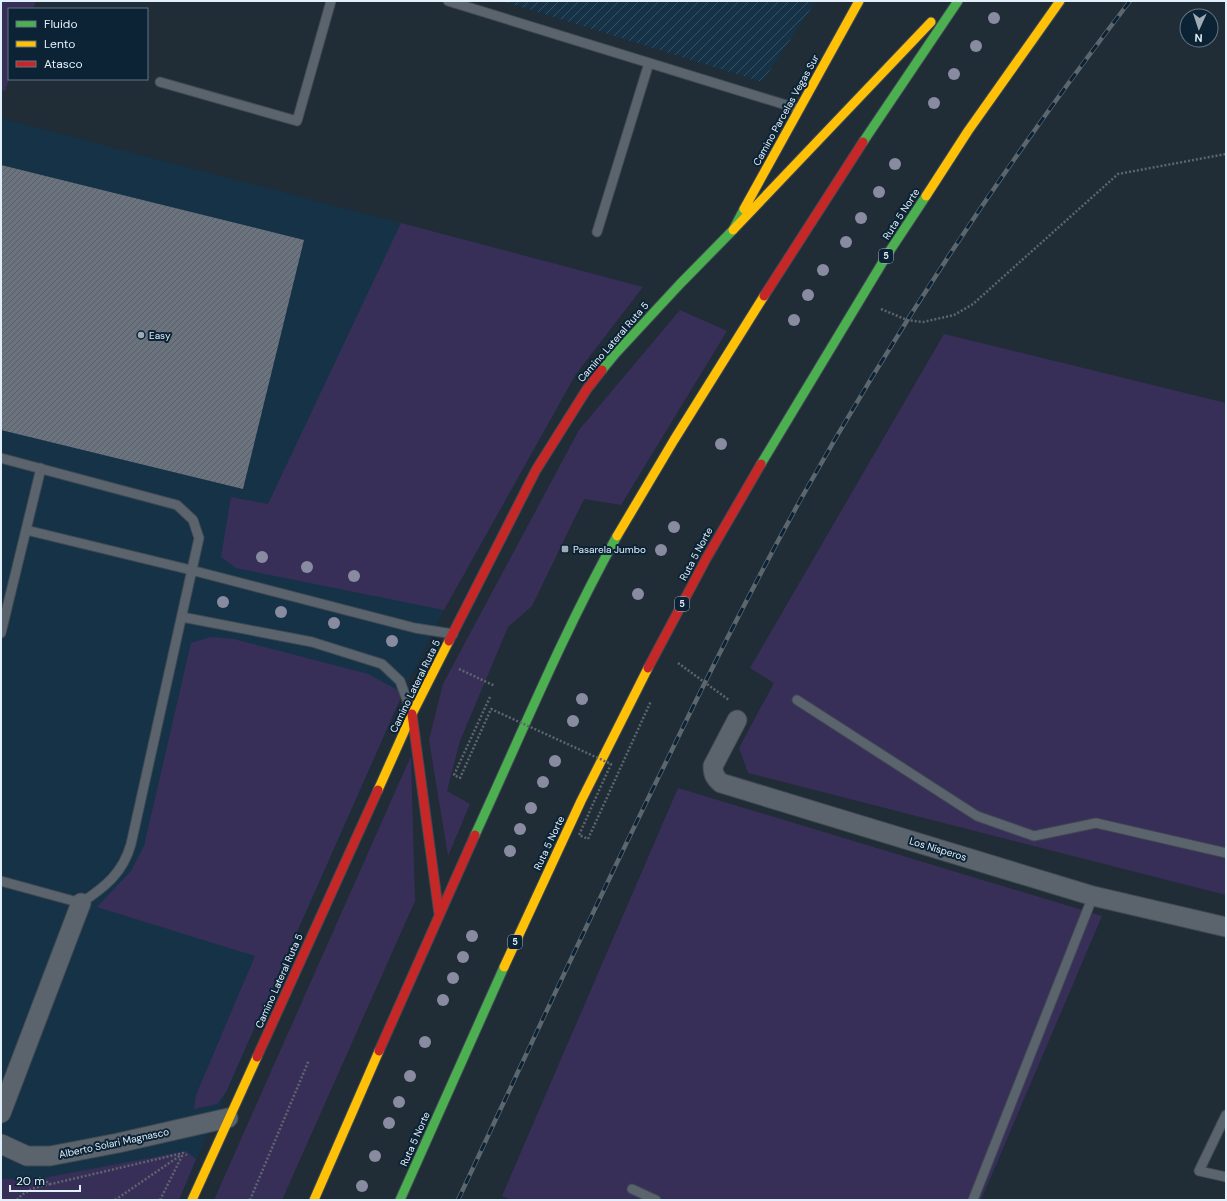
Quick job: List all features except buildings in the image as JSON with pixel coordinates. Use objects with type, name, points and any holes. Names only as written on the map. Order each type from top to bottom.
[{"type":"main road","name":"Camino Parcelas Vegas Sur","points":[[733,230],[859,1]]},
{"type":"main road","points":[[733,230],[848,107],[951,1]]},
{"type":"main road","points":[[314,1200],[439,914],[532,707],[565,636],[600,567],[636,502],[674,440],[843,172],[958,1]]},
{"type":"main road","name":"Ruta 5 Norte","points":[[400,1200],[574,814],[706,559],[780,431],[887,255],[968,130],[1060,1]]},
{"type":"main road","name":"Camino Lateral Ruta 5","points":[[192,1200],[412,714],[536,470],[587,390],[616,353],[733,230]]},
{"type":"main road","points":[[412,714],[439,914]]},
{"type":"street","name":"Los Nísperos","points":[[737,720],[713,766],[713,773],[716,779],[721,783],[1093,896],[1226,927]]},
{"type":"street","points":[[1,1113],[81,902]]},
{"type":"street","name":"Alberto Solari Magnasco","points":[[1,1144],[27,1156],[50,1156],[118,1143],[228,1118]]},
{"type":"lane","points":[[160,82],[297,121],[331,1]]},
{"type":"lane","points":[[448,1],[799,109]]},
{"type":"lane","points":[[596,232],[649,63]]},
{"type":"lane","points":[[1,458],[177,505],[193,520],[199,538],[129,852],[115,877],[97,892],[81,902],[1,881]]},
{"type":"lane","points":[[1,633],[41,468]]},
{"type":"lane","points":[[26,530],[192,570],[415,628],[453,634]]},
{"type":"lane","points":[[182,617],[312,642],[382,664],[400,681],[412,714]]},
{"type":"lane","points":[[797,700],[977,816],[1034,836],[1096,823],[1226,853]]},
{"type":"lane","points":[[973,1200],[1093,896]]},
{"type":"lane","points":[[1226,1115],[1199,1171],[1226,1177]]},
{"type":"lane","points":[[632,1189],[656,1200]]},
{"type":"path","points":[[878,308],[908,320],[923,322],[954,315],[973,304],[1118,174],[1226,154]]},
{"type":"path","points":[[439,660],[495,686]]},
{"type":"path","points":[[676,662],[731,701],[737,720]]},
{"type":"path","points":[[490,697],[454,775],[460,778],[491,709],[611,764],[579,835],[588,839],[651,701]]},
{"type":"path","points":[[250,1200],[310,1060]]},
{"type":"path","points":[[115,1200],[183,1153],[160,1200]]},
{"type":"path","points":[[17,1200],[29,1189],[51,1184]]},
{"type":"shaded area","points":[[1,1],[36,1],[33,8],[8,8],[9,80],[5,91],[1,90]]},
{"type":"shaded area","points":[[502,1],[816,1],[762,82]]},
{"type":"shaded area","points":[[1,118],[643,287],[576,374],[444,610],[403,693],[179,1200],[1,1200]]},
{"type":"shaded area","points":[[401,223],[643,287],[576,374],[444,610],[236,568],[221,557],[231,497],[268,504]]},
{"type":"shaded area","points":[[680,310],[727,331],[621,505],[584,499],[532,606],[508,627],[460,741],[447,791],[470,804],[448,856],[429,740],[443,684],[579,430]]},
{"type":"shaded area","points":[[944,334],[1226,403],[1226,895],[748,773],[739,748],[774,683],[750,668]]},
{"type":"shaded area","points":[[211,637],[234,639],[368,674],[403,693],[226,1092],[217,1104],[194,1109],[196,1095],[255,956],[97,907],[131,871],[144,846],[191,643]]},
{"type":"shaded area","points":[[411,756],[415,901],[282,1200],[214,1200]]},
{"type":"shaded area","points":[[678,788],[1102,916],[981,1200],[511,1200],[502,1196]]},
{"type":"shaded area","points":[[186,1151],[196,1159],[179,1200],[1,1200],[1,1179],[33,1180]]},
{"type":"railway","points":[[458,1200],[562,977],[642,811],[767,561],[802,497],[877,369],[957,243],[1041,121],[1130,1]]},
{"type":"traffic: fast","points":[[863,142],[958,1]]},
{"type":"traffic: fast","points":[[761,464],[887,255],[926,196]]},
{"type":"traffic: fast","points":[[602,370],[680,284],[733,230],[744,209]]},
{"type":"traffic: fast","points":[[475,835],[560,647],[617,536]]},
{"type":"traffic: fast","points":[[400,1200],[504,967]]},
{"type":"traffic: slow","points":[[744,209],[859,1]]},
{"type":"traffic: slow","points":[[926,196],[968,131],[1060,1]]},
{"type":"traffic: slow","points":[[733,230],[931,22]]},
{"type":"traffic: slow","points":[[617,536],[674,440],[764,296]]},
{"type":"traffic: slow","points":[[378,790],[412,714],[449,641]]},
{"type":"traffic: slow","points":[[504,967],[581,801],[648,668]]},
{"type":"traffic: slow","points":[[314,1200],[379,1051]]},
{"type":"traffic: slow","points":[[192,1200],[257,1057]]},
{"type":"traffic: jam","points":[[764,296],[863,142]]},
{"type":"traffic: jam","points":[[449,641],[536,470],[587,389],[602,370]]},
{"type":"traffic: jam","points":[[648,668],[706,559],[761,464]]},
{"type":"traffic: jam","points":[[412,714],[439,914]]},
{"type":"traffic: jam","points":[[257,1057],[378,790]]},
{"type":"traffic: jam","points":[[379,1051],[475,835]]},
{"type":"place","name":"Easy","points":[[141,335]]},
{"type":"place","name":"Pasarela Jumbo","points":[[565,549]]}]
